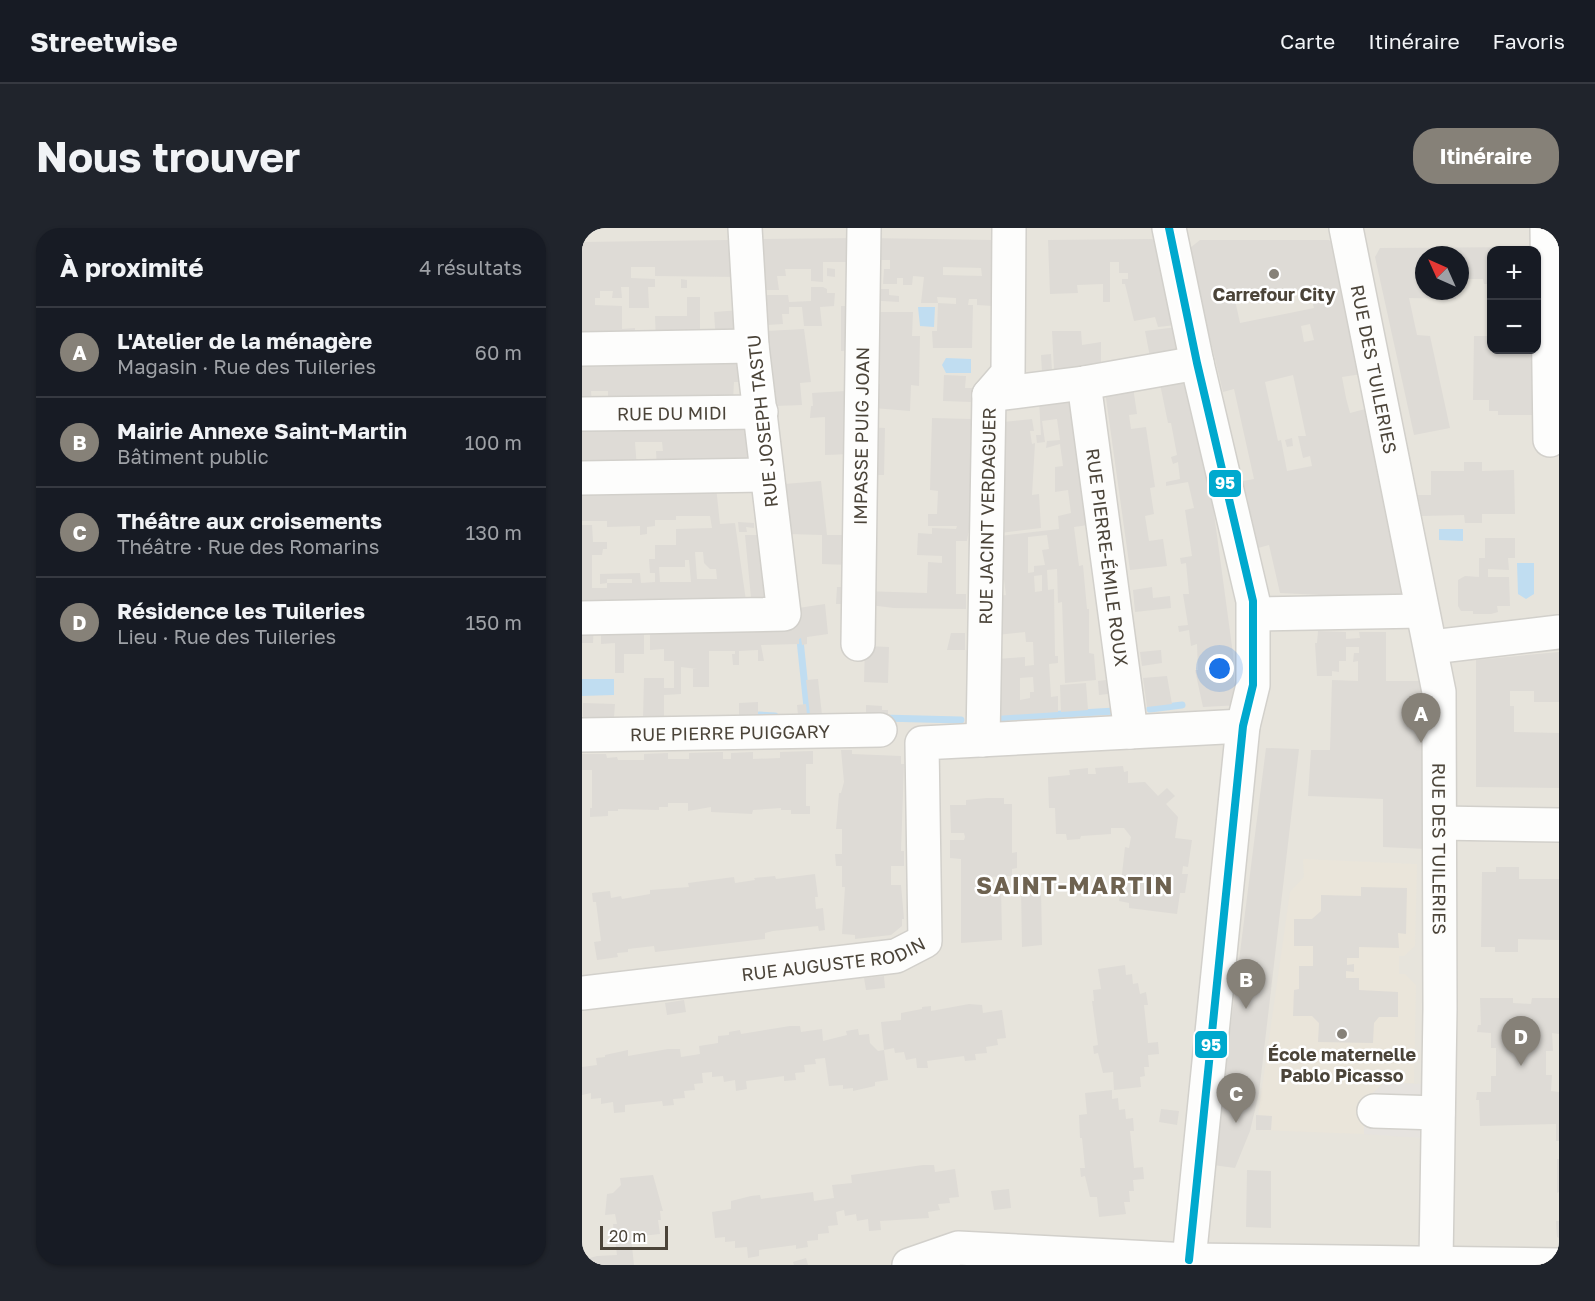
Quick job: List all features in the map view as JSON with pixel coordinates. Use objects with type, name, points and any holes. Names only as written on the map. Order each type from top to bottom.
[{"type":"street","name":"RUE JOSEPH TASTU","points":[[582,618],[784,614],[752,346],[745,228]]},
{"type":"street","name":"IMPASSE PUIG JOAN","points":[[858,644],[864,228]]},
{"type":"street","name":"RUE JACINT VERDAGUER","points":[[983,740],[989,395],[1008,374],[1009,228]]},
{"type":"street","points":[[1169,228],[1197,363],[1255,614],[1253,685],[1243,726],[1189,1260]]},
{"type":"street","name":"RUE DES TUILERIES","points":[[1346,228],[1422,611],[1432,647],[1439,692],[1436,1262]]},
{"type":"street","points":[[1547,228],[1550,440]]},
{"type":"street","points":[[582,349],[752,346]]},
{"type":"street","points":[[989,395],[1084,383],[1197,363]]},
{"type":"street","name":"RUE PIERRE-ÉMILE ROUX","points":[[1084,383],[1131,732]]},
{"type":"street","name":"RUE DU MIDI","points":[[582,414],[761,412]]},
{"type":"street","points":[[582,478],[767,475]]},
{"type":"street","points":[[1255,614],[1422,611]]},
{"type":"street","points":[[1432,647],[1559,632]]},
{"type":"street","name":"RUE AUGUSTE RODIN","points":[[582,993],[896,956],[925,941],[922,743],[1243,726]]},
{"type":"street","name":"RUE PIERRE PUIGGARY","points":[[582,735],[880,730]]},
{"type":"street","points":[[1440,823],[1559,825]]},
{"type":"street","points":[[1374,1111],[1438,1113]]},
{"type":"street","points":[[909,1265],[958,1248],[1189,1260],[1559,1265]]},
{"type":"shaded area","points":[[582,228],[1559,228],[1559,1265],[582,1265]]},
{"type":"shaded area","name":"École maternelle Pablo Picasso","points":[[1303,859],[1417,864],[1415,946],[1404,956],[1399,956],[1399,974],[1405,974],[1416,985],[1414,1083],[1384,1083],[1364,1101],[1364,1134],[1256,1130],[1290,892],[1304,877]]},
{"type":"shaded area","points":[[1384,1083],[1423,1084],[1421,1138],[1364,1134],[1364,1101]]},
{"type":"water","points":[[918,307],[935,307],[934,327],[920,326]]},
{"type":"water","points":[[946,358],[971,359],[971,373],[946,373],[942,365]]},
{"type":"water","points":[[1439,529],[1463,529],[1463,541],[1439,540]]},
{"type":"water","points":[[1517,563],[1534,563],[1534,594],[1526,599],[1518,594]]},
{"type":"water","points":[[582,679],[614,679],[614,695],[582,696]]},
{"type":"building","points":[[861,238],[860,262],[823,262],[823,282],[811,281],[811,269],[785,269],[786,276],[777,276],[779,290],[761,290],[754,239]]},
{"type":"building","points":[[867,238],[993,240],[993,306],[977,305],[977,299],[969,299],[968,305],[973,305],[972,348],[933,348],[932,331],[937,331],[938,303],[921,303],[924,277],[913,276],[912,285],[903,285],[903,278],[897,278],[897,284],[883,284],[884,269],[890,269],[890,260],[866,260]],"holes":[[[943,267],[981,268],[982,276],[943,275]],[[937,297],[956,298],[956,304],[938,303]]]},
{"type":"building","points":[[1152,239],[1157,241],[1176,325],[1158,327],[1155,317],[1134,321],[1125,284],[1122,284],[1122,279],[1128,279],[1128,273],[1119,273],[1119,262],[1110,262],[1110,302],[1103,302],[1103,284],[1077,285],[1078,293],[1050,294],[1048,240]]},
{"type":"building","points":[[728,240],[733,245],[737,277],[655,276],[655,267],[631,267],[631,278],[655,279],[655,287],[648,287],[649,308],[629,308],[629,287],[621,287],[622,298],[612,298],[613,291],[600,291],[600,298],[595,298],[595,305],[622,306],[622,329],[635,328],[635,343],[582,343],[582,242]]},
{"type":"building","points":[[1200,240],[1329,240],[1335,245],[1362,374],[1342,377],[1350,413],[1369,408],[1408,592],[1402,599],[1280,593],[1269,545],[1258,548],[1243,481],[1254,479],[1234,389],[1223,392],[1190,248]],"holes":[[[1233,291],[1309,291],[1314,308],[1240,323]],[[1310,324],[1314,340],[1304,342],[1301,326]],[[1293,375],[1306,436],[1298,436],[1303,458],[1310,456],[1312,466],[1287,471],[1265,382]]]},
{"type":"building","points":[[1469,247],[1487,247],[1487,284],[1484,284],[1483,279],[1469,279]]},
{"type":"building","points":[[1380,248],[1415,248],[1415,298],[1409,298],[1417,335],[1430,336],[1450,428],[1414,435],[1375,257]]},
{"type":"building","points":[[827,268],[835,269],[835,277],[827,276]]},
{"type":"building","points":[[681,279],[687,280],[687,288],[681,288]]},
{"type":"building","points":[[811,287],[823,287],[827,289],[827,293],[835,293],[834,306],[820,307],[822,326],[804,326],[802,307],[789,307],[789,314],[782,314],[783,324],[767,325],[761,295],[788,295],[789,302],[811,301]]},
{"type":"building","points":[[877,289],[889,289],[889,295],[899,296],[899,302],[866,300]]},
{"type":"building","points":[[687,297],[700,297],[700,343],[656,343],[655,316],[687,316]]},
{"type":"building","points":[[841,306],[860,306],[860,350],[841,351]]},
{"type":"building","points":[[741,310],[744,342],[716,343],[714,312]]},
{"type":"building","points":[[880,312],[913,312],[912,336],[920,336],[919,386],[911,385],[910,411],[873,408],[873,384],[880,384]]},
{"type":"building","points":[[1177,327],[1182,353],[1150,357],[1145,331]]},
{"type":"building","points":[[804,329],[811,382],[800,383],[802,405],[775,406],[766,331]]},
{"type":"building","points":[[1052,331],[1081,331],[1082,345],[1101,342],[1101,364],[1054,370]]},
{"type":"building","points":[[1474,336],[1487,336],[1487,354],[1535,354],[1536,415],[1498,415],[1498,411],[1489,411],[1489,400],[1473,400]]},
{"type":"building","points":[[746,354],[741,382],[734,382],[733,400],[608,406],[608,391],[591,391],[592,406],[582,406],[582,355]]},
{"type":"building","points":[[1051,354],[1052,371],[1042,372],[1041,355]]},
{"type":"building","points":[[944,375],[966,376],[965,388],[972,388],[972,402],[943,401]]},
{"type":"building","points":[[1189,381],[1217,505],[1213,506],[1233,654],[1234,680],[1240,705],[1203,707],[1195,670],[1198,670],[1197,644],[1191,646],[1189,630],[1179,632],[1178,626],[1188,625],[1183,594],[1189,594],[1186,563],[1181,564],[1180,558],[1192,556],[1185,510],[1194,508],[1188,482],[1166,486],[1166,482],[1180,479],[1178,462],[1173,464],[1171,457],[1177,455],[1160,384]]},
{"type":"building","points":[[1133,387],[1137,414],[1129,415],[1131,429],[1146,427],[1155,487],[1150,488],[1154,514],[1145,516],[1149,541],[1163,539],[1167,566],[1130,570],[1105,391]]},
{"type":"building","points":[[846,391],[851,454],[825,455],[825,417],[810,418],[811,406],[813,406],[812,393]]},
{"type":"building","points":[[1073,396],[1095,524],[1074,527],[1079,566],[1083,565],[1087,609],[1089,609],[1089,653],[1094,654],[1096,680],[1065,683],[1062,602],[1058,603],[1057,569],[1047,570],[1048,590],[1054,589],[1055,656],[1058,656],[1058,663],[1049,664],[1051,697],[1058,696],[1058,712],[996,716],[996,659],[1025,657],[1025,666],[1034,665],[1033,642],[1026,642],[1025,632],[996,635],[998,596],[1006,595],[1004,580],[999,580],[1000,536],[1059,529],[1058,516],[1071,513],[1068,490],[1055,492],[1055,467],[1063,466],[1060,444],[1046,448],[1047,441],[1060,440],[1057,419],[1042,421],[1045,442],[1037,443],[1036,435],[1041,435],[1039,400]],"holes":[[[1047,535],[1049,549],[1042,550],[1045,565],[1034,566],[1034,572],[1028,573],[1028,537]],[[1042,575],[1042,591],[1035,592],[1034,576]],[[1033,677],[1034,692],[1030,692],[1030,698],[1020,700],[1020,678]]]},
{"type":"building","points":[[753,418],[750,467],[657,469],[656,451],[663,451],[662,442],[635,442],[637,469],[582,470],[582,419]]},
{"type":"building","points":[[932,418],[971,419],[970,523],[967,541],[956,541],[956,594],[966,594],[966,609],[894,608],[861,604],[861,591],[927,593],[928,562],[942,563],[942,556],[917,555],[918,533],[932,534],[932,528],[956,529],[957,526],[928,526],[928,514],[937,514],[938,491],[930,490]]},
{"type":"building","points":[[1032,419],[1034,431],[1030,431],[1032,444],[1035,443],[1032,495],[1039,494],[1041,528],[1000,533],[1003,422]]},
{"type":"building","points":[[864,427],[885,428],[884,475],[876,475]]},
{"type":"building","points":[[1292,438],[1293,446],[1287,447],[1285,440]]},
{"type":"building","points":[[1464,462],[1482,462],[1482,471],[1514,470],[1515,514],[1482,514],[1482,523],[1465,523],[1464,515],[1422,516],[1418,495],[1431,495],[1431,471],[1464,471]]},
{"type":"building","points":[[821,481],[827,535],[858,535],[849,565],[822,564],[822,535],[789,534],[784,484]]},
{"type":"building","points":[[716,487],[720,524],[735,523],[747,608],[582,611],[582,525],[592,525],[593,542],[607,542],[607,549],[603,549],[602,555],[592,555],[592,588],[607,588],[607,583],[600,584],[600,574],[640,573],[641,583],[655,582],[655,573],[650,573],[649,559],[655,559],[655,545],[676,545],[676,529],[712,528],[710,516],[676,516],[676,520],[655,520],[655,526],[647,527],[647,534],[640,535],[640,526],[607,527],[607,521],[582,521],[582,490]],"holes":[[[695,552],[703,552],[704,563],[710,569],[716,569],[717,579],[697,579]],[[685,560],[689,560],[691,582],[660,582],[659,567],[685,567]],[[607,579],[632,579],[632,583],[607,583]]]},
{"type":"building","points":[[738,522],[754,523],[754,528],[746,527],[747,532],[739,532]]},
{"type":"building","points":[[757,524],[774,607],[752,608],[745,535],[758,535]]},
{"type":"building","points":[[1485,538],[1515,538],[1515,558],[1508,558],[1509,570],[1488,569],[1488,577],[1509,577],[1510,606],[1497,606],[1498,612],[1491,614],[1473,614],[1473,611],[1461,611],[1458,606],[1458,580],[1465,576],[1479,577],[1479,558],[1485,558]]},
{"type":"building","points":[[837,587],[857,587],[857,604],[836,604]]},
{"type":"building","points":[[1152,587],[1153,598],[1170,596],[1171,608],[1135,612],[1133,590]]},
{"type":"building","points":[[825,604],[828,634],[807,637],[807,644],[802,645],[801,638],[799,644],[761,645],[764,661],[758,661],[758,650],[739,651],[739,665],[733,665],[732,654],[735,654],[735,651],[709,651],[709,687],[693,687],[693,669],[697,669],[681,667],[681,694],[664,695],[664,718],[643,719],[644,678],[664,678],[664,688],[674,688],[674,661],[664,661],[664,649],[650,650],[650,623],[799,620],[798,608]]},
{"type":"building","points":[[582,624],[594,624],[593,643],[582,643]]},
{"type":"building","points":[[601,624],[644,624],[644,654],[624,654],[624,673],[615,673],[615,643],[601,644]]},
{"type":"building","points":[[1318,631],[1346,632],[1346,639],[1360,638],[1359,632],[1386,632],[1386,681],[1426,681],[1426,849],[1383,847],[1383,799],[1308,796],[1311,750],[1330,750],[1332,680],[1358,681],[1358,661],[1353,662],[1354,653],[1359,653],[1359,647],[1346,647],[1346,661],[1339,661],[1339,672],[1332,671],[1332,676],[1317,676],[1315,643],[1317,643]]},
{"type":"building","points":[[951,633],[965,633],[965,650],[947,650]]},
{"type":"building","points":[[865,646],[889,647],[888,683],[864,682]]},
{"type":"building","points":[[1161,650],[1162,663],[1142,666],[1140,652]]},
{"type":"building","points":[[1559,652],[1559,702],[1534,702],[1534,691],[1510,691],[1510,706],[1514,706],[1514,732],[1559,733],[1559,788],[1476,787],[1476,660]]},
{"type":"building","points":[[1167,676],[1172,704],[1147,707],[1143,678]]},
{"type":"building","points":[[818,679],[822,715],[810,715],[806,680]]},
{"type":"building","points":[[1114,679],[1116,693],[1099,695],[1098,681]]},
{"type":"building","points":[[1086,683],[1088,710],[1061,712],[1060,685]]},
{"type":"building","points":[[758,702],[758,717],[739,717],[739,703]]},
{"type":"building","points":[[583,703],[615,704],[614,717],[583,717]]},
{"type":"building","points":[[806,704],[807,715],[798,715],[797,705]]},
{"type":"building","points":[[866,705],[882,706],[882,710],[888,710],[888,716],[866,716]]},
{"type":"building","points":[[1266,748],[1299,749],[1259,1093],[1250,1131],[1235,1168],[1213,1165]]},
{"type":"building","points":[[841,750],[852,750],[852,754],[901,756],[901,764],[904,764],[901,851],[904,851],[904,866],[891,866],[891,885],[901,885],[904,919],[902,919],[902,926],[891,935],[855,939],[855,935],[842,934],[845,887],[842,887],[842,866],[836,866],[835,854],[842,854],[842,829],[836,829],[839,793],[841,793],[844,782]]},
{"type":"building","points":[[813,751],[813,764],[806,764],[806,806],[810,806],[810,814],[791,814],[791,810],[781,810],[781,808],[753,810],[752,814],[711,812],[711,807],[688,811],[688,803],[668,803],[668,807],[659,807],[659,810],[618,809],[618,811],[608,811],[608,816],[590,817],[592,770],[582,770],[582,754],[606,754],[607,758],[617,757],[618,760],[644,760],[644,754],[668,753],[668,759],[689,759],[689,753],[723,752],[723,759],[731,759],[731,753],[753,752],[753,759],[780,758],[780,752]]},
{"type":"building","points":[[1123,766],[1124,772],[1128,771],[1128,783],[1145,782],[1158,796],[1167,788],[1175,796],[1166,804],[1178,817],[1175,838],[1192,840],[1188,867],[1183,866],[1182,874],[1188,874],[1185,893],[1180,893],[1177,914],[1129,908],[1129,903],[1119,901],[1125,847],[1129,848],[1131,837],[1124,828],[1111,828],[1111,834],[1081,836],[1080,839],[1067,840],[1066,834],[1056,834],[1055,808],[1049,808],[1048,777],[1070,775],[1069,770],[1088,768],[1088,774],[1096,774],[1095,768]]},
{"type":"building","points":[[1004,798],[1004,804],[1012,804],[1012,853],[1017,852],[1017,868],[1012,869],[1012,876],[989,877],[989,886],[1001,885],[1002,940],[961,943],[961,859],[950,858],[950,840],[964,840],[965,837],[964,833],[951,833],[950,805],[966,805],[966,800]]},
{"type":"building","points":[[1496,867],[1519,867],[1519,879],[1559,879],[1559,940],[1518,939],[1518,952],[1495,952],[1495,947],[1481,947],[1482,872],[1496,872]]},
{"type":"building","points":[[815,874],[818,897],[815,897],[816,909],[823,908],[825,930],[819,931],[818,926],[773,931],[765,933],[765,939],[655,952],[654,946],[628,949],[628,952],[617,953],[618,957],[597,960],[594,942],[601,941],[596,902],[593,902],[592,893],[610,891],[611,898],[621,896],[622,899],[650,894],[650,890],[689,887],[688,883],[734,877],[735,883],[755,880],[754,878],[775,876],[776,879]]},
{"type":"building","points":[[1361,887],[1407,888],[1406,934],[1398,933],[1399,948],[1359,947],[1359,958],[1347,958],[1347,965],[1354,964],[1354,972],[1346,971],[1346,978],[1359,978],[1359,990],[1398,992],[1398,1017],[1379,1017],[1374,1023],[1373,1043],[1318,1042],[1319,1023],[1312,1016],[1293,1016],[1294,990],[1299,989],[1299,966],[1313,966],[1313,946],[1294,946],[1294,919],[1312,919],[1321,911],[1321,895],[1361,896]]},
{"type":"building","points":[[1041,888],[1042,945],[1022,947],[1021,889]]},
{"type":"building","points":[[1125,965],[1126,975],[1132,974],[1133,984],[1138,983],[1140,994],[1146,992],[1148,1005],[1144,1005],[1148,1043],[1158,1042],[1159,1054],[1148,1055],[1149,1067],[1144,1067],[1145,1076],[1140,1077],[1141,1087],[1114,1090],[1113,1072],[1103,1073],[1098,1053],[1094,1054],[1093,1046],[1098,1045],[1092,1001],[1094,1001],[1093,990],[1101,989],[1098,969]]},
{"type":"building","points":[[884,976],[885,988],[866,990],[864,978]]},
{"type":"building","points":[[1480,998],[1513,998],[1513,1003],[1531,1004],[1532,998],[1559,998],[1559,1034],[1552,1033],[1553,1051],[1546,1051],[1546,1075],[1552,1075],[1551,1091],[1559,1092],[1559,1141],[1556,1141],[1556,1124],[1480,1126],[1477,1092],[1491,1092],[1491,1076],[1496,1076],[1496,1048],[1491,1048],[1491,1033],[1477,1032],[1478,1025],[1481,1025]]},
{"type":"building","points":[[684,1000],[686,1012],[667,1015],[665,1003]]},
{"type":"building","points":[[969,1004],[982,1005],[983,1013],[1002,1010],[1006,1038],[997,1039],[998,1045],[986,1047],[987,1053],[975,1054],[976,1060],[965,1061],[964,1056],[927,1061],[928,1068],[917,1068],[916,1058],[906,1060],[904,1052],[895,1053],[894,1048],[884,1050],[881,1022],[901,1020],[901,1013],[922,1009],[922,1007],[931,1006],[931,1011]]},
{"type":"building","points":[[800,1026],[801,1032],[822,1029],[823,1041],[847,1035],[846,1031],[858,1029],[859,1035],[869,1034],[870,1043],[878,1051],[884,1050],[888,1080],[875,1082],[875,1086],[853,1091],[853,1088],[843,1089],[843,1085],[829,1086],[825,1058],[815,1059],[816,1064],[804,1065],[805,1072],[795,1073],[796,1080],[784,1081],[784,1076],[746,1081],[747,1089],[736,1091],[735,1080],[724,1082],[723,1076],[712,1077],[712,1072],[702,1073],[703,1083],[694,1084],[695,1090],[684,1091],[685,1098],[673,1099],[674,1105],[663,1106],[662,1101],[625,1105],[625,1112],[614,1113],[613,1102],[601,1104],[601,1098],[591,1099],[591,1093],[582,1095],[582,1067],[597,1065],[596,1058],[605,1057],[605,1055],[628,1050],[628,1056],[680,1049],[681,1057],[700,1054],[699,1046],[718,1043],[718,1036],[729,1035],[729,1032],[740,1030],[741,1034]]},
{"type":"building","points":[[1112,1090],[1112,1099],[1118,1098],[1119,1110],[1125,1109],[1126,1119],[1133,1118],[1134,1131],[1130,1131],[1134,1168],[1143,1167],[1144,1179],[1133,1180],[1134,1191],[1129,1191],[1130,1202],[1124,1202],[1126,1214],[1099,1217],[1097,1197],[1090,1197],[1085,1176],[1081,1177],[1080,1168],[1085,1168],[1079,1115],[1087,1114],[1085,1093]]},
{"type":"building","points":[[1161,1109],[1179,1111],[1177,1125],[1159,1122]]},
{"type":"building","points":[[1256,1115],[1272,1116],[1271,1130],[1256,1130]]},
{"type":"building","points":[[1557,1159],[1559,1159],[1559,1192],[1557,1193]]},
{"type":"building","points":[[934,1165],[935,1172],[955,1169],[959,1197],[949,1198],[950,1203],[938,1204],[940,1210],[928,1212],[929,1218],[880,1221],[881,1230],[869,1231],[868,1219],[857,1221],[856,1214],[845,1216],[844,1210],[836,1212],[838,1225],[828,1226],[829,1233],[818,1234],[818,1240],[807,1241],[808,1247],[796,1249],[796,1245],[759,1250],[759,1256],[748,1258],[747,1247],[735,1248],[735,1241],[725,1242],[725,1237],[715,1238],[712,1212],[731,1209],[731,1201],[760,1195],[761,1199],[813,1192],[814,1201],[834,1198],[832,1185],[852,1183],[851,1175]]},
{"type":"building","points":[[1247,1170],[1271,1171],[1271,1228],[1246,1227]]},
{"type":"building","points":[[653,1175],[663,1211],[660,1211],[661,1220],[658,1220],[660,1234],[631,1237],[634,1265],[587,1265],[586,1259],[617,1255],[613,1224],[617,1224],[615,1214],[605,1215],[607,1194],[613,1193],[621,1185],[620,1178]]},
{"type":"building","points":[[1009,1189],[1011,1208],[994,1210],[991,1191]]},
{"type":"building","points":[[1556,1221],[1559,1221],[1559,1238],[1557,1237]]},
{"type":"building","points":[[806,1258],[808,1265],[794,1265],[793,1262]]},
{"type":"waterway","points":[[800,640],[808,717]]},
{"type":"waterway","points":[[1150,709],[1182,705]]},
{"type":"waterway","points":[[995,718],[1115,711]]},
{"type":"waterway","points":[[759,715],[775,716]]},
{"type":"waterway","points":[[882,718],[961,720]]},
{"type":"transit line","name":"95","points":[[1169,228],[1197,363],[1253,601],[1253,685],[1243,726],[1189,1260]]},
{"type":"place","name":"Carrefour City","points":[[1274,274]]},
{"type":"place","name":"L'Atelier de la ménagère","points":[[1421,743]]},
{"type":"place","name":"Mairie Annexe Saint-Martin","points":[[1246,1009]]},
{"type":"place","name":"École maternelle Pablo Picasso","points":[[1342,1034]]},
{"type":"place","name":"Résidence les Tuileries","points":[[1521,1066]]},
{"type":"place","name":"Théâtre aux croisements","points":[[1236,1123]]},
{"type":"district","name":"SAINT-MARTIN","points":[[1075,884]]}]
